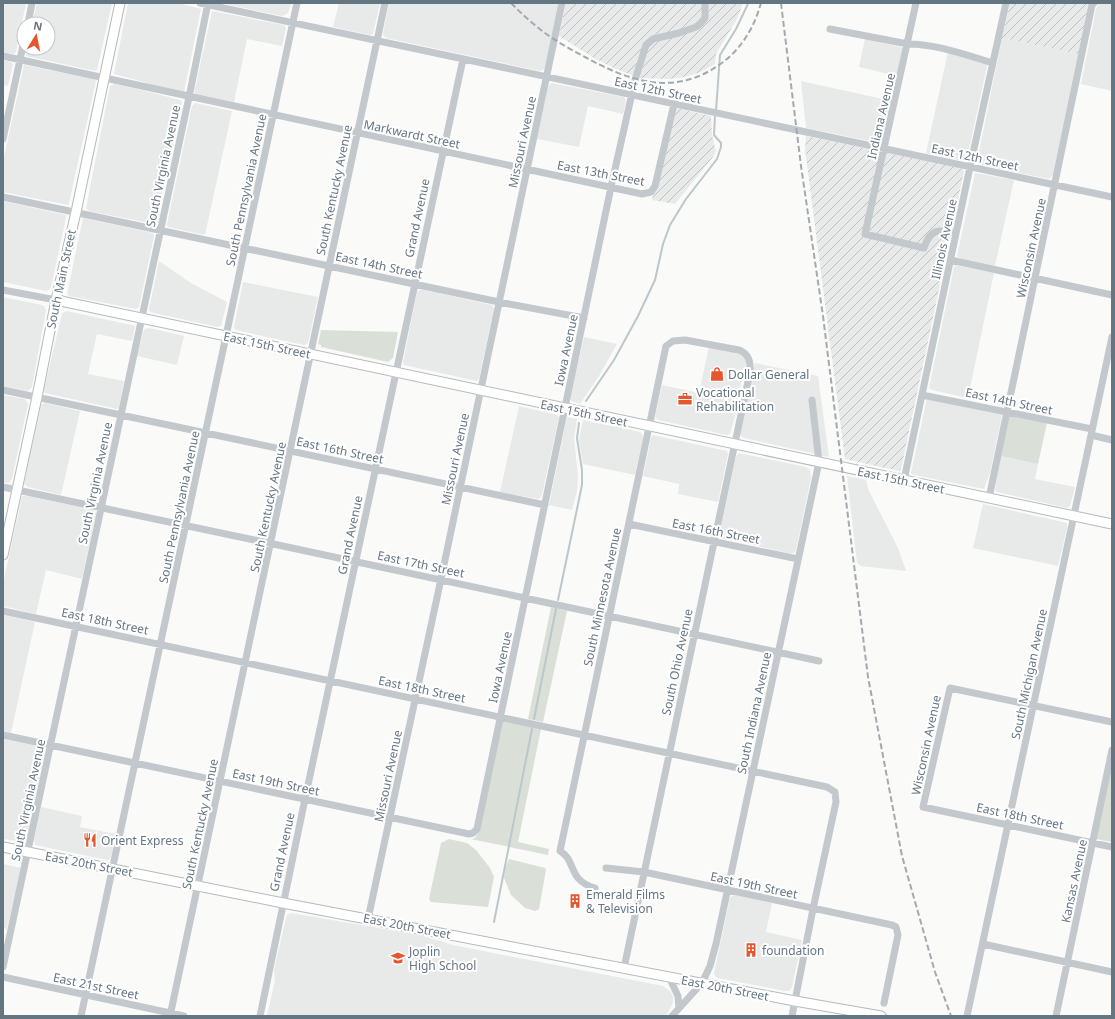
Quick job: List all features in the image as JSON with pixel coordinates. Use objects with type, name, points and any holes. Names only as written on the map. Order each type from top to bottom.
[{"type":"main road","name":"South Main Street","points":[[3,554],[120,3]]},
{"type":"main road","name":"East 15th Street","points":[[56,300],[1112,524]]},
{"type":"main road","name":"East 20th Street","points":[[3,847],[795,1002],[842,1008],[882,1016]]},
{"type":"street","points":[[30,16],[32,3]]},
{"type":"street","name":"South Pennsylvania Avenue","points":[[81,1016],[246,248],[297,3]]},
{"type":"street","name":"South Kentucky Avenue","points":[[171,1015],[197,886],[221,781],[312,355],[385,3]]},
{"type":"street","name":"Missouri Avenue","points":[[368,919],[461,487],[562,3]]},
{"type":"street","name":"Iowa Avenue","points":[[473,833],[477,829],[635,80],[646,45],[653,39],[679,33],[696,27],[705,18],[705,3]]},
{"type":"street","name":"Indiana Avenue","points":[[916,3],[865,234],[924,248],[928,237],[936,231],[956,232]]},
{"type":"street","name":"Illinois Avenue","points":[[904,480],[1006,3]]},
{"type":"street","name":"Wisconsin Avenue","points":[[989,498],[1092,5],[1094,3]]},
{"type":"street","name":"East 12th Street","points":[[205,4],[1112,197]]},
{"type":"street","name":"South Virginia Avenue","points":[[3,967],[189,97],[205,4]]},
{"type":"street","points":[[830,29],[908,44],[934,46],[993,63]]},
{"type":"street","name":"Markwardt Street","points":[[3,56],[528,170]]},
{"type":"street","points":[[3,139],[21,56]]},
{"type":"street","name":"Grand Avenue","points":[[260,1016],[304,799],[463,59]]},
{"type":"street","name":"East 13th Street","points":[[528,170],[642,194],[651,192],[656,186],[674,104]]},
{"type":"street","name":"East 14th Street","points":[[3,197],[500,302],[584,318]]},
{"type":"street","points":[[951,260],[1112,295]]},
{"type":"street","points":[[3,290],[56,300]]},
{"type":"street","name":"South Michigan Avenue","points":[[968,1016],[1112,337]]},
{"type":"street","name":"South Minnesota Avenue","points":[[595,888],[579,881],[566,857],[560,851],[666,346],[673,341],[678,340],[739,350],[746,354],[750,361]]},
{"type":"street","name":"South Ohio Avenue","points":[[624,968],[750,372],[750,361]]},
{"type":"street","name":"East 16th Street","points":[[3,390],[546,505]]},
{"type":"street","name":"East 14th Street","points":[[922,395],[1008,412],[1092,432],[1112,440]]},
{"type":"street","name":"South Indiana Avenue","points":[[672,1016],[702,983],[710,966],[819,462],[812,400]]},
{"type":"street","name":"East 17th Street","points":[[3,487],[441,579],[819,661]]},
{"type":"street","name":"East 16th Street","points":[[629,524],[798,559]]},
{"type":"street","name":"East 18th Street","points":[[3,611],[828,787],[835,792],[836,802],[813,909]]},
{"type":"street","name":"Wisconsin Avenue","points":[[924,807],[950,688],[1033,706]]},
{"type":"street","points":[[1033,706],[1112,722]]},
{"type":"street","name":"East 19th Street","points":[[3,735],[390,818],[468,834],[473,833]]},
{"type":"street","name":"Kansas Avenue","points":[[1056,1016],[1112,750]]},
{"type":"street","name":"East 18th Street","points":[[924,807],[1112,847]]},
{"type":"street","name":"East 19th Street","points":[[606,868],[644,872],[813,909],[888,923],[896,927],[898,935],[884,1003]]},
{"type":"street","points":[[792,1016],[813,909]]},
{"type":"street","points":[[983,944],[1112,972]]},
{"type":"street","name":"East 21st Street","points":[[3,977],[171,1015],[184,1016]]},
{"type":"street","points":[[669,977],[678,996],[680,1008]]},
{"type":"shaded area","points":[[3,3],[26,3],[23,16],[16,16],[16,52],[14,54],[3,52]]},
{"type":"shaded area","points":[[37,3],[112,3],[97,70],[95,71],[26,56],[56,56],[56,16],[34,16]]},
{"type":"shaded area","points":[[128,3],[178,3],[201,9],[184,92],[114,74]]},
{"type":"shaded area","points":[[221,3],[291,3],[288,13],[282,16]]},
{"type":"shaded area","points":[[339,3],[380,3],[373,34],[370,35],[333,27]]},
{"type":"shaded area","points":[[389,3],[559,3],[545,69],[540,71],[386,38],[383,33]]},
{"type":"shaded area","points":[[566,3],[743,3],[737,19],[716,54],[715,64],[701,72],[679,78],[667,79],[640,78],[616,69],[594,58],[559,36]]},
{"type":"shaded area","points":[[1010,3],[1090,3],[1079,54],[1002,38]]},
{"type":"shaded area","points":[[1099,3],[1112,3],[1112,91],[1081,84],[1096,9]]},
{"type":"shaded area","points":[[212,11],[284,25],[286,28],[282,46],[247,39],[234,102],[194,93]]},
{"type":"shaded area","points":[[1002,38],[1079,54],[1053,175],[1049,179],[981,165],[977,162]]},
{"type":"shaded area","points":[[865,39],[901,47],[902,49],[897,76],[859,67]]},
{"type":"shaded area","points":[[948,52],[985,63],[987,66],[968,154],[962,160],[926,153]]},
{"type":"shaded area","points":[[3,60],[13,64],[8,86],[3,85]]},
{"type":"shaded area","points":[[24,65],[94,79],[96,81],[68,205],[3,192],[3,162]]},
{"type":"shaded area","points":[[801,81],[892,101],[883,141],[879,143],[806,128]]},
{"type":"shaded area","points":[[551,83],[624,97],[626,101],[623,114],[588,106],[579,147],[537,139],[548,87]]},
{"type":"shaded area","points":[[114,84],[180,100],[182,102],[156,222],[154,224],[89,211],[86,208],[110,86]]},
{"type":"shaded area","points":[[195,103],[232,111],[205,235],[168,227],[167,224],[192,106]]},
{"type":"shaded area","points":[[671,107],[711,116],[712,135],[716,151],[713,157],[675,204],[652,200]]},
{"type":"shaded area","points":[[806,136],[961,168],[964,171],[901,469],[899,471],[845,459],[805,149]]},
{"type":"shaded area","points":[[975,173],[1014,180],[995,266],[957,256]]},
{"type":"shaded area","points":[[3,201],[66,215],[51,287],[49,290],[46,291],[3,282]]},
{"type":"shaded area","points":[[83,218],[153,233],[154,236],[139,307],[136,309],[69,296],[67,294]]},
{"type":"shaded area","points":[[159,261],[191,283],[227,302],[221,326],[217,327],[150,312],[149,309]]},
{"type":"shaded area","points":[[956,265],[994,273],[968,398],[929,388],[954,267]]},
{"type":"shaded area","points":[[243,282],[318,297],[308,343],[304,345],[235,330],[234,327]]},
{"type":"shaded area","points":[[421,289],[492,305],[494,309],[479,378],[477,381],[404,365],[403,362],[417,292]]},
{"type":"shaded area","points":[[3,297],[42,305],[46,310],[32,387],[28,391],[3,386]]},
{"type":"shaded area","points":[[67,311],[135,326],[132,341],[97,334],[88,374],[124,381],[119,407],[117,409],[45,393],[44,389],[62,314]]},
{"type":"shaded area","points":[[149,328],[184,336],[177,365],[137,356],[143,332],[145,329]]},
{"type":"shaded area","points":[[321,330],[398,332],[393,358],[388,362],[321,347],[321,345],[318,344]]},
{"type":"shaded area","points":[[584,337],[617,344],[599,376],[580,404],[571,401],[570,397]]},
{"type":"shaded area","points":[[709,346],[737,352],[746,360],[747,367],[744,369],[738,398],[739,402],[730,434],[727,435],[658,420],[655,417],[662,385],[699,393]]},
{"type":"shaded area","points":[[755,363],[818,376],[829,457],[744,438],[741,436],[740,432]]},
{"type":"shaded area","points":[[3,395],[25,399],[28,404],[12,479],[8,483],[3,482]]},
{"type":"shaded area","points":[[927,398],[1000,413],[1002,415],[990,473],[984,489],[914,475],[911,473]]},
{"type":"shaded area","points":[[45,403],[80,411],[61,495],[28,487],[24,484],[41,405]]},
{"type":"shaded area","points":[[519,406],[557,415],[559,417],[542,495],[539,499],[500,492]]},
{"type":"shaded area","points":[[1012,416],[1047,423],[1038,464],[1001,456],[1009,418]]},
{"type":"shaded area","points":[[567,417],[577,419],[574,437],[578,477],[577,491],[572,510],[549,505]]},
{"type":"shaded area","points":[[583,420],[640,432],[642,434],[643,438],[635,475],[583,464],[579,439]]},
{"type":"shaded area","points":[[653,435],[727,451],[728,454],[718,502],[678,494],[679,484],[643,476],[651,438]]},
{"type":"shaded area","points":[[739,453],[806,467],[810,470],[811,478],[796,550],[794,553],[788,553],[722,538],[719,536],[736,456]]},
{"type":"shaded area","points":[[1001,456],[1038,464],[1035,479],[1075,487],[1070,506],[1067,508],[997,492],[995,490]]},
{"type":"shaded area","points":[[847,476],[866,480],[868,489],[898,548],[906,571],[861,566],[857,563]]},
{"type":"shaded area","points":[[22,496],[91,509],[96,513],[82,579],[46,570],[36,614],[3,606],[3,584]]},
{"type":"shaded area","points":[[983,504],[1067,523],[1058,566],[973,548]]},
{"type":"shaded area","points":[[551,607],[567,611],[543,722],[528,719]]},
{"type":"shaded area","points":[[3,615],[35,622],[11,733],[3,731]]},
{"type":"shaded area","points":[[504,721],[541,729],[518,842],[549,849],[548,855],[471,839],[475,838],[478,833],[502,722]]},
{"type":"shaded area","points":[[3,739],[42,747],[45,749],[27,840],[23,842],[3,839]]},
{"type":"shaded area","points":[[1112,761],[1112,842],[1096,839]]},
{"type":"shaded area","points":[[41,807],[82,816],[80,827],[116,834],[109,860],[35,845],[34,840]]},
{"type":"shaded area","points":[[449,839],[467,843],[476,850],[490,868],[494,877],[488,907],[431,902],[429,899],[441,843]]},
{"type":"shaded area","points":[[509,859],[545,868],[546,870],[539,909],[535,911],[525,908],[511,895],[504,878],[505,869]]},
{"type":"shaded area","points":[[3,864],[21,868],[7,929],[3,928]]},
{"type":"shaded area","points":[[735,895],[772,903],[766,932],[802,940],[792,987],[789,991],[718,978],[715,976],[714,973],[730,898]]},
{"type":"shaded area","name":"Joplin High School","points":[[291,913],[420,935],[453,945],[663,986],[670,991],[673,996],[673,1003],[666,1016],[267,1016],[275,980],[274,970],[286,918],[287,915]]},
{"type":"waterway","points":[[716,111],[720,55],[736,29],[748,3]]},
{"type":"waterway","points":[[586,401],[614,360],[638,316],[655,280],[663,244],[670,225],[686,199],[717,159],[721,143],[714,135],[715,115]]},
{"type":"waterway","points":[[558,600],[582,485],[582,470],[577,438],[579,423]]},
{"type":"waterway","points":[[534,719],[556,609]]},
{"type":"waterway","points":[[494,922],[532,729]]},
{"type":"railway","points":[[511,3],[529,21],[547,35],[602,66],[635,79],[668,83],[685,81],[702,75],[727,59],[746,38],[755,21],[761,3]]},
{"type":"railway","points":[[781,3],[801,166],[823,316],[868,677],[902,856],[935,972],[951,1016]]},
{"type":"place","name":"Dollar General","points":[[717,374]]},
{"type":"place","name":"Vocational Rehabilitation","points":[[685,399]]},
{"type":"place","name":"Orient Express","points":[[90,840]]},
{"type":"place","name":"Emerald Films & Television","points":[[575,901]]},
{"type":"place","name":"foundation","points":[[751,950]]},
{"type":"place","name":"Joplin High School","points":[[398,958]]}]
